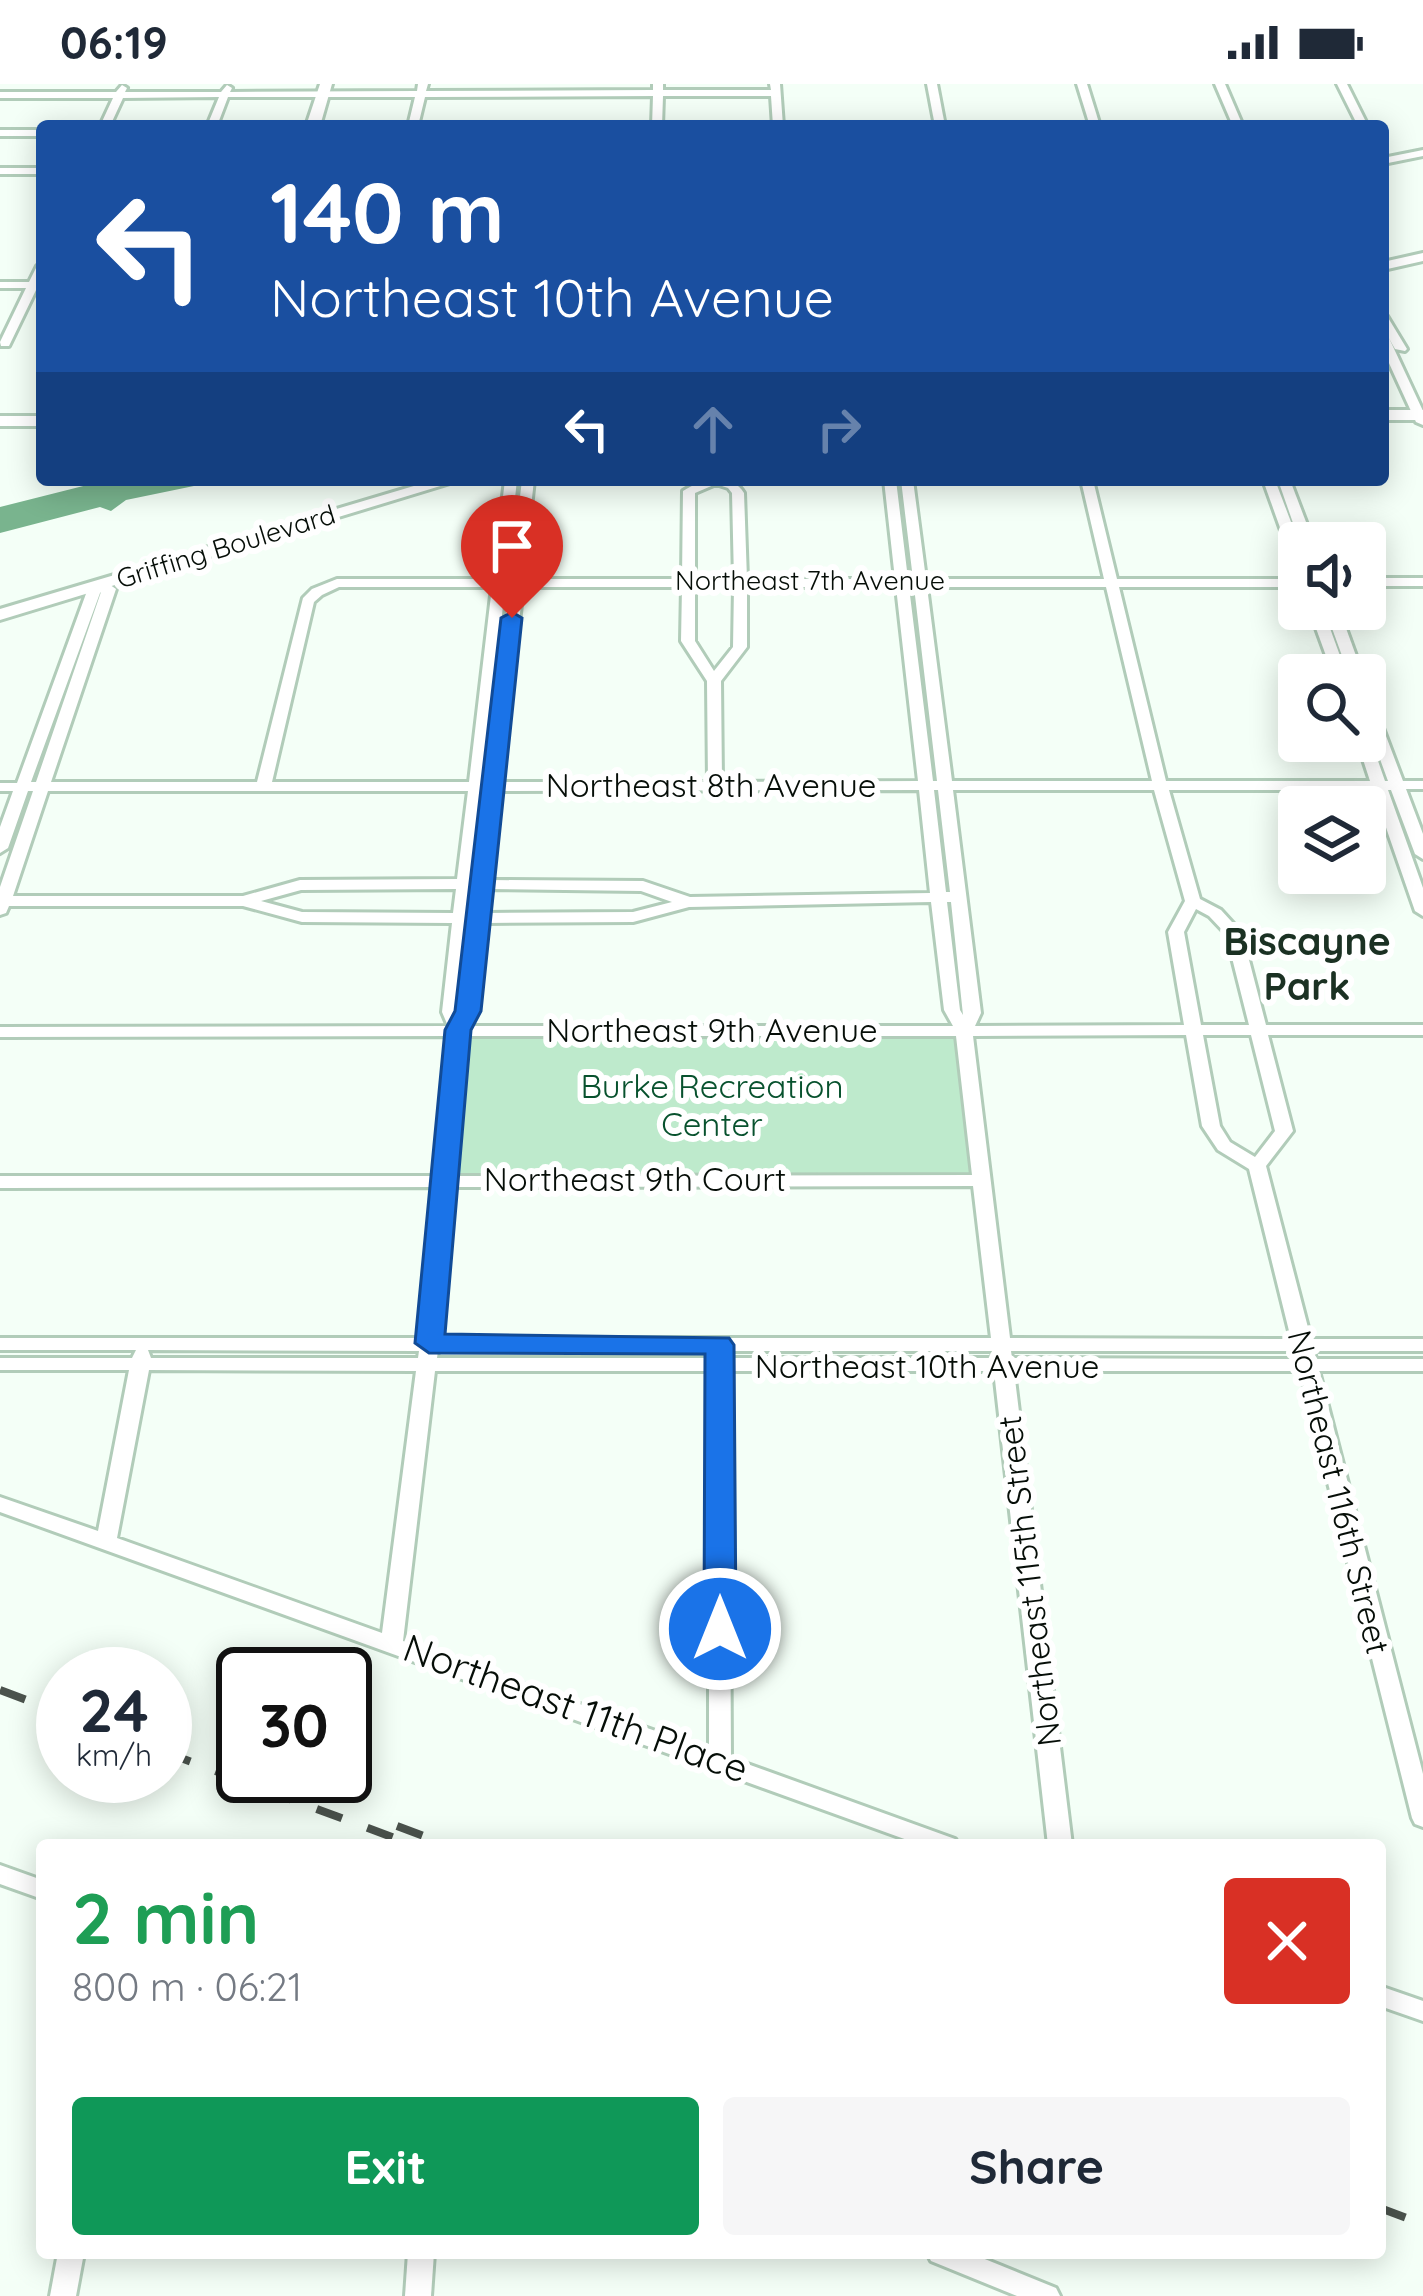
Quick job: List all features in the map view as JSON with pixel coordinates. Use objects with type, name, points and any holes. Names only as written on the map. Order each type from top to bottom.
[{"type":"street","points":[[932,84],[939,120]]},
{"type":"street","points":[[1082,84],[1093,120]]},
{"type":"street","points":[[1220,84],[1235,120]]},
{"type":"street","points":[[1342,84],[1361,120]]},
{"type":"street","points":[[657,120],[658,88]]},
{"type":"street","points":[[0,94],[122,89],[776,88],[778,120]]},
{"type":"street","points":[[108,120],[122,89]]},
{"type":"street","points":[[214,120],[226,89]]},
{"type":"street","points":[[315,120],[325,89]]},
{"type":"street","points":[[414,120],[421,89]]},
{"type":"street","points":[[0,133],[36,133]]},
{"type":"street","points":[[1389,160],[1423,153]]},
{"type":"street","points":[[0,171],[36,171]]},
{"type":"street","points":[[1389,261],[1423,253]]},
{"type":"street","points":[[0,285],[36,285]]},
{"type":"street","points":[[2,348],[36,288]]},
{"type":"street","points":[[1389,333],[1422,414]]},
{"type":"street","points":[[1389,350],[1422,414]]},
{"type":"street","points":[[1389,417],[1422,414]]},
{"type":"street","points":[[0,421],[36,421]]},
{"type":"street","name":"Griffing Boulevard","points":[[0,615],[401,486]]},
{"type":"street","name":"Griffing Boulevard","points":[[290,523],[429,486]]},
{"type":"street","points":[[508,582],[511,486]]},
{"type":"street","points":[[469,918],[483,884],[486,781],[508,582],[526,486]]},
{"type":"street","points":[[701,486],[689,491],[688,641],[714,681],[716,780]]},
{"type":"street","points":[[714,681],[741,643],[734,486]]},
{"type":"street","name":"Northeast 115th Street","points":[[891,486],[910,581],[948,898],[952,1010],[964,1031],[1059,1839]]},
{"type":"street","name":"Northeast 115th Street","points":[[907,486],[910,581]]},
{"type":"street","points":[[1088,486],[1193,901],[1234,933],[1271,1066],[1284,1131],[1257,1166],[1224,1146],[1211,1126],[1176,932],[1193,901]]},
{"type":"street","points":[[1271,486],[1285,522]]},
{"type":"street","points":[[1286,486],[1299,522]]},
{"type":"street","points":[[0,848],[94,591],[104,579],[110,589],[1,904],[243,901],[300,885],[464,884],[644,886],[688,902]]},
{"type":"street","name":"Griffing Boulevard","points":[[0,605],[104,579]]},
{"type":"street","name":"Northeast 7th Avenue","points":[[266,781],[307,606],[322,588],[356,581],[1278,583]]},
{"type":"street","points":[[1386,582],[1423,582]]},
{"type":"street","points":[[1386,751],[1423,854]]},
{"type":"street","points":[[1372,762],[1423,911]]},
{"type":"street","name":"Northeast 8th Avenue","points":[[0,776],[24,781],[486,781],[1398,780],[1423,775]]},
{"type":"street","name":"Northeast 8th Avenue","points":[[1398,780],[1423,785]]},
{"type":"street","name":"Northeast 8th Avenue","points":[[0,787],[24,781]]},
{"type":"street","points":[[392,1641],[428,1354],[458,1030],[468,1011],[469,918],[464,884],[486,781]]},
{"type":"street","points":[[243,901],[302,917],[469,918],[633,917],[688,902],[948,898]]},
{"type":"street","name":"Northeast 9th Avenue","points":[[0,1032],[1423,1030]]},
{"type":"street","name":"Northeast 116th Street","points":[[1257,1166],[1423,1818]]},
{"type":"street","name":"Northeast 9th Court","points":[[0,1182],[982,1180]]},
{"type":"street","name":"Northeast 10th Avenue","points":[[719,1355],[1000,1343],[1304,1354],[1423,1365]]},
{"type":"street","name":"Northeast 10th Avenue","points":[[0,1344],[142,1355]]},
{"type":"street","name":"Northeast 10th Avenue","points":[[0,1364],[142,1355],[428,1354],[719,1355],[1004,1366],[1423,1345]]},
{"type":"street","points":[[106,1542],[142,1355]]},
{"type":"street","points":[[719,1355],[721,1760]]},
{"type":"street","name":"Northeast 11th Place","points":[[0,1504],[392,1641],[930,1839]]},
{"type":"street","points":[[0,1874],[36,1888]]},
{"type":"street","points":[[1386,1998],[1423,2011]]},
{"type":"street","points":[[63,2296],[70,2259]]},
{"type":"street","points":[[418,2296],[421,2259]]},
{"type":"street","points":[[955,2259],[1047,2296]]},
{"type":"green space","name":"Burke Recreation Center","points":[[458,1029],[964,1031],[982,1180],[444,1179]]},
{"type":"shaded area","points":[[83,486],[194,486],[126,500],[111,511],[100,507],[0,533],[0,507]]},
{"type":"railway","points":[[0,1690],[36,1704]]},
{"type":"railway","points":[[192,1762],[397,1839]]},
{"type":"railway","points":[[397,1826],[432,1839]]},
{"type":"railway","points":[[1386,2210],[1423,2224]]},
{"type":"district","name":"Biscayne Park","points":[[1307,964]]},
{"type":"route","points":[[512,618],[468,1011],[458,1030],[429,1343],[719,1345],[720,1629]]}]
